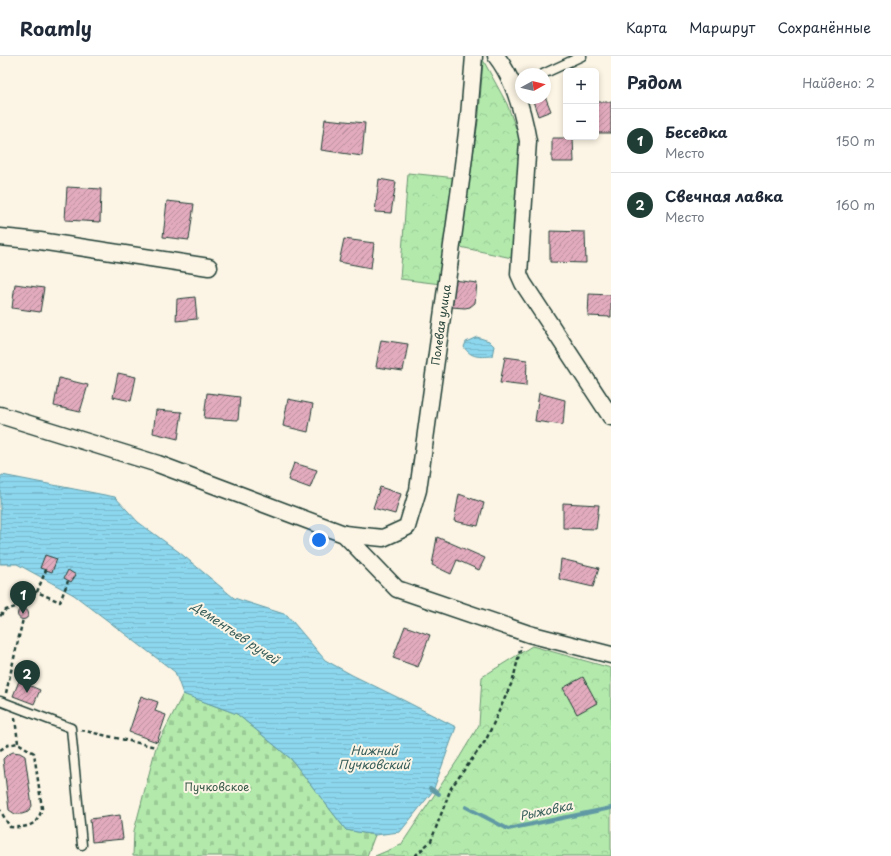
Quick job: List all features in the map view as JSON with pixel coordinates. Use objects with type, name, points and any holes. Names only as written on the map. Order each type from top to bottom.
[{"type":"street","name":"Полевая улица","points":[[344,534],[383,538],[406,527],[418,490],[462,173],[474,56]]},
{"type":"street","points":[[496,56],[515,83]]},
{"type":"street","points":[[521,104],[528,141],[520,274],[523,283],[611,417]]},
{"type":"street","points":[[0,237],[40,241],[209,267]]},
{"type":"street","points":[[0,415],[158,464],[344,534],[397,589],[524,632],[611,655]]},
{"type":"lane","points":[[551,70],[582,56]]},
{"type":"lane","points":[[2,702],[71,728],[82,845]]},
{"type":"path","points":[[37,592],[46,570]]},
{"type":"path","points":[[24,609],[29,593],[37,592],[60,602],[68,581]]},
{"type":"path","points":[[0,616],[6,610],[26,604]]},
{"type":"path","points":[[2,702],[23,619]]},
{"type":"path","points":[[415,856],[430,841],[451,788],[486,740],[513,680],[524,632]]},
{"type":"path","points":[[14,706],[18,743]]},
{"type":"path","points":[[71,728],[156,747]]},
{"type":"path","points":[[0,750],[8,745],[18,743],[34,753],[42,808],[40,817],[31,825],[21,828],[10,827],[0,810]]},
{"type":"green space","points":[[483,60],[507,104],[522,145],[512,258],[460,247],[479,114]]},
{"type":"green space","points":[[408,173],[457,178],[441,284],[400,279]]},
{"type":"green space","points":[[532,646],[611,668],[611,856],[375,856],[401,845],[459,758],[479,725],[482,677]]},
{"type":"green space","name":"Пучковское","points":[[183,694],[237,714],[291,759],[346,830],[375,835],[367,856],[133,856],[134,831],[156,747]]},
{"type":"water","points":[[477,337],[489,341],[494,346],[492,356],[476,356],[467,351],[464,347],[466,342]]},
{"type":"water","name":"Нижний Пучковский","points":[[2,475],[115,497],[138,522],[179,552],[234,598],[287,615],[325,660],[456,727],[433,791],[400,832],[375,835],[346,830],[291,759],[237,714],[183,694],[175,672],[74,595],[17,564],[0,564],[0,478]]},
{"type":"building","points":[[599,102],[611,102],[611,133],[599,133]]},
{"type":"building","points":[[534,104],[548,104],[551,111],[538,116]]},
{"type":"building","points":[[325,119],[365,123],[362,156],[321,150]]},
{"type":"building","points":[[552,138],[573,140],[574,162],[552,162]]},
{"type":"building","points":[[379,179],[396,182],[391,213],[375,212]]},
{"type":"building","points":[[67,187],[101,189],[100,222],[65,220]]},
{"type":"building","points":[[167,201],[194,204],[189,240],[163,237]]},
{"type":"building","points":[[550,231],[585,232],[586,263],[550,262]]},
{"type":"building","points":[[344,239],[374,243],[371,268],[339,262]]},
{"type":"building","points":[[454,280],[477,283],[475,303],[470,307],[451,307]]},
{"type":"building","points":[[15,284],[44,288],[40,312],[12,308]]},
{"type":"building","points":[[589,294],[611,295],[611,317],[588,316]]},
{"type":"building","points":[[195,297],[197,319],[176,321],[177,299]]},
{"type":"building","points":[[381,340],[408,344],[403,371],[376,367]]},
{"type":"building","points":[[505,357],[527,360],[526,386],[500,383]]},
{"type":"building","points":[[118,373],[136,377],[131,401],[113,397]]},
{"type":"building","points":[[59,378],[88,385],[80,412],[54,406]]},
{"type":"building","points":[[207,393],[240,397],[238,420],[204,418]]},
{"type":"building","points":[[539,393],[565,400],[563,425],[535,421]]},
{"type":"building","points":[[288,399],[313,404],[308,432],[283,426]]},
{"type":"building","points":[[156,410],[182,412],[178,439],[153,433]]},
{"type":"building","points":[[294,463],[317,470],[310,488],[288,480]]},
{"type":"building","points":[[380,487],[401,494],[395,514],[373,508]]},
{"type":"building","points":[[459,494],[484,503],[478,526],[454,521]]},
{"type":"building","points":[[563,503],[599,505],[596,529],[563,528]]},
{"type":"building","points":[[437,537],[485,558],[479,570],[457,560],[451,574],[432,565]]},
{"type":"building","points":[[45,555],[57,559],[52,572],[40,568]]},
{"type":"building","points":[[561,559],[599,568],[593,587],[559,579]]},
{"type":"building","points":[[68,570],[76,575],[71,582],[64,578]]},
{"type":"building","points":[[21,609],[25,609],[27,610],[27,618],[21,619],[18,616],[18,612]]},
{"type":"building","points":[[405,626],[430,635],[418,667],[393,658]]},
{"type":"building","points":[[583,677],[597,703],[577,714],[563,688]]},
{"type":"building","points":[[19,681],[40,690],[34,704],[13,696]]},
{"type":"building","points":[[141,696],[158,702],[155,711],[166,715],[157,742],[129,732]]},
{"type":"building","points":[[13,752],[20,753],[25,756],[32,806],[28,812],[22,814],[15,814],[9,810],[3,759]]},
{"type":"building","points":[[120,815],[123,839],[92,842],[90,819]]},
{"type":"waterway","name":"Дементьев ручей","points":[[430,788],[439,794]]},
{"type":"waterway","name":"Рыжовка","points":[[466,807],[508,829],[611,808]]},
{"type":"place","name":"Беседка","points":[[23,614]]},
{"type":"place","name":"Свечная лавка","points":[[27,693]]}]
